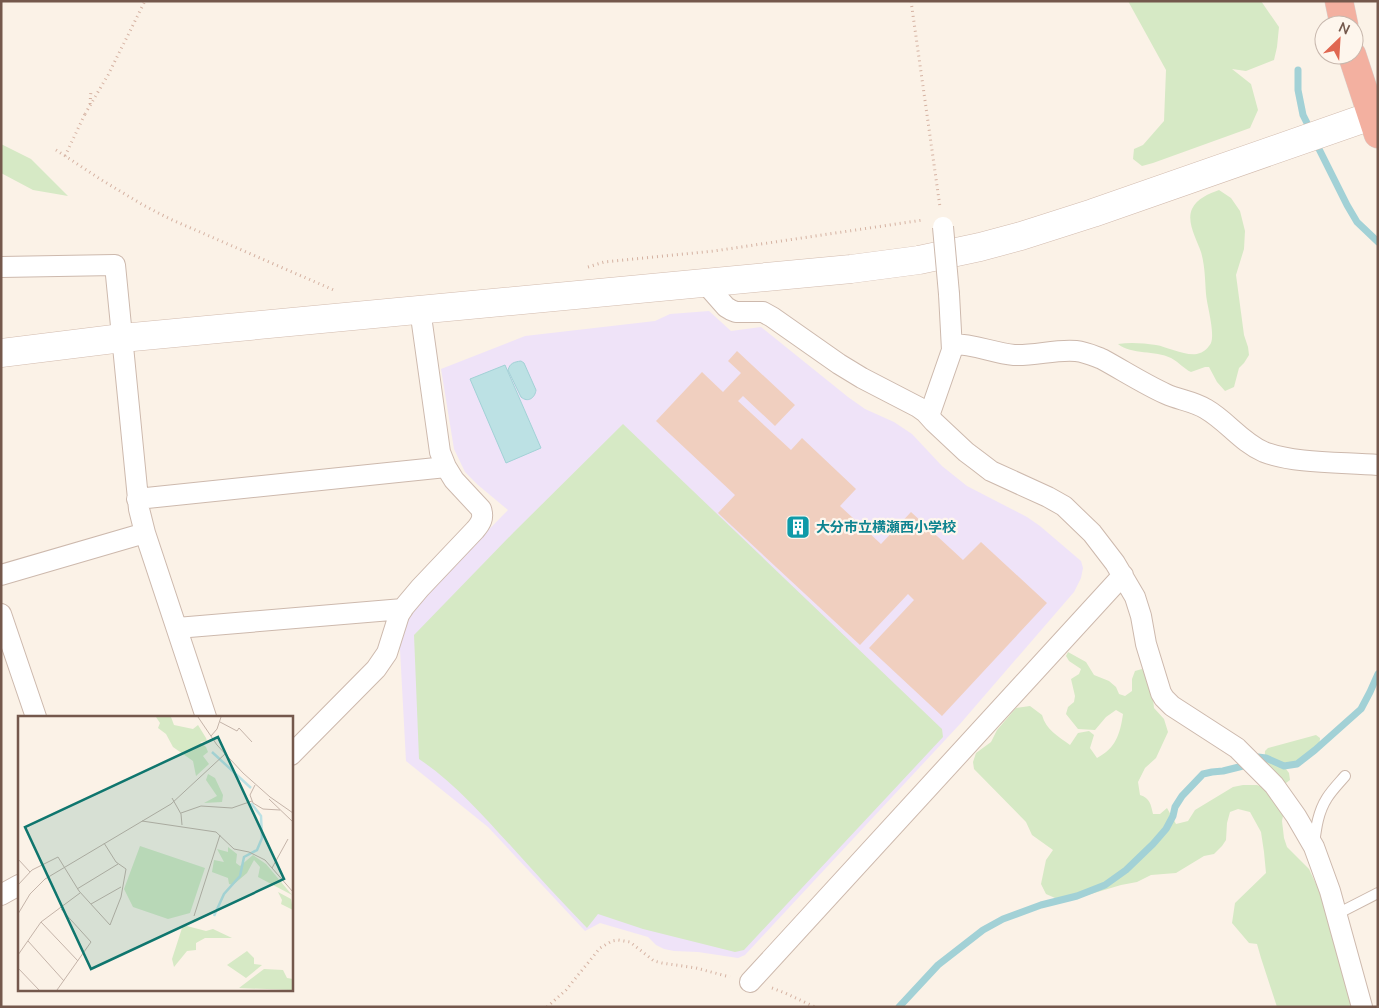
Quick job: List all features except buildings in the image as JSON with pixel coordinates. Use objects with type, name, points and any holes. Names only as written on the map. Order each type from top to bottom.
[{"type":"highway","points":[[1339,1],[1342,15]]},
{"type":"highway","points":[[1355,65],[1375,125]]},
{"type":"street","points":[[1,353],[122,338],[851,269],[920,260],[1021,236],[1375,125]]},
{"type":"street","points":[[928,416],[951,356],[952,344],[942,222]]},
{"type":"street","points":[[1,266],[115,265],[137,498],[145,534],[206,716]]},
{"type":"street","points":[[704,282],[726,307],[736,312],[763,312],[839,364],[918,407],[966,452],[991,470],[1064,506],[1092,533],[1105,548],[1135,597],[1141,616],[1146,644],[1164,698],[1172,706],[1224,739],[1246,757],[1285,799],[1314,847],[1337,914],[1362,1007]]},
{"type":"street","points":[[292,755],[382,662],[387,653],[402,609],[481,522],[482,514],[480,509],[461,488],[446,467],[440,452],[420,309]]},
{"type":"street","points":[[952,344],[969,345],[1023,355],[1068,351],[1092,355],[1166,394],[1198,404],[1208,410],[1240,438],[1264,452],[1318,461],[1378,465]]},
{"type":"street","points":[[137,498],[446,467]]},
{"type":"street","points":[[1,575],[145,534]]},
{"type":"street","points":[[750,982],[1123,575]]},
{"type":"street","points":[[177,628],[402,609]]},
{"type":"street","points":[[1,614],[36,716]]},
{"type":"street","points":[[1,895],[18,886]]},
{"type":"lane","points":[[1314,847],[1317,820],[1322,807],[1327,797],[1345,776]]},
{"type":"lane","points":[[1337,914],[1378,893]]},
{"type":"path","points":[[85,114],[108,75],[145,1]]},
{"type":"path","points":[[583,268],[604,262],[714,251],[942,222],[911,1]]},
{"type":"path","points":[[65,156],[91,102],[91,90]]},
{"type":"path","points":[[56,150],[136,201],[170,219],[340,292]]},
{"type":"path","points":[[547,1007],[566,990],[600,948],[618,940],[630,942],[654,961],[696,968],[750,982],[785,993],[815,1007]]},
{"type":"shaded area","points":[[709,311],[731,331],[761,327],[848,397],[865,409],[894,422],[912,434],[942,466],[967,486],[1027,517],[1040,526],[1081,561],[1083,568],[1081,578],[1074,592],[960,724],[745,955],[738,958],[664,949],[656,945],[648,937],[600,923],[585,931],[488,827],[406,761],[399,631],[413,607],[508,510],[465,472],[454,449],[441,369],[525,336],[655,321],[670,314]]},
{"type":"green space","points":[[1128,1],[1261,1],[1279,27],[1274,60],[1246,71],[1232,69],[1251,84],[1258,110],[1250,128],[1142,166],[1133,159],[1134,149],[1143,145],[1164,121],[1166,70]]},
{"type":"green space","points":[[1,144],[31,159],[68,196],[33,190],[1,173]]},
{"type":"green space","points":[[1219,190],[1231,198],[1240,211],[1245,231],[1244,249],[1236,275],[1244,335],[1249,355],[1239,368],[1234,387],[1225,391],[1217,382],[1209,367],[1191,372],[1165,356],[1130,350],[1118,344],[1151,344],[1190,354],[1203,352],[1210,345],[1212,332],[1205,273],[1201,252],[1191,225],[1190,214],[1194,205],[1200,199]]},
{"type":"green space","points":[[623,424],[942,729],[943,737],[744,950],[735,952],[643,929],[598,914],[587,928],[468,800],[419,759],[414,635]]},
{"type":"green space","points":[[1068,652],[1086,662],[1094,675],[1109,681],[1116,687],[1119,694],[1125,696],[1132,691],[1132,679],[1135,671],[1142,669],[1148,673],[1154,708],[1164,719],[1168,732],[1156,758],[1145,768],[1138,782],[1140,795],[1148,800],[1153,814],[1160,814],[1167,808],[1176,824],[1188,821],[1195,810],[1233,787],[1257,785],[1270,790],[1284,811],[1282,821],[1287,847],[1309,869],[1325,903],[1354,1007],[1277,1007],[1257,944],[1249,943],[1232,923],[1235,903],[1266,873],[1261,832],[1250,812],[1238,809],[1230,812],[1226,840],[1222,846],[1214,854],[1204,856],[1176,873],[1151,875],[1137,882],[1064,902],[1046,894],[1041,884],[1046,860],[1053,850],[1032,835],[1026,822],[974,769],[973,762],[976,753],[991,742],[997,730],[1016,708],[1030,706],[1042,715],[1046,725],[1053,732],[1070,745],[1078,733],[1089,731],[1094,735],[1090,748],[1097,758],[1109,750],[1116,740],[1123,714],[1116,710],[1106,717],[1095,730],[1078,729],[1066,714],[1068,707],[1074,702],[1075,696],[1071,679],[1079,674],[1081,669],[1069,661],[1066,656]]},
{"type":"green space","points":[[1316,735],[1320,738],[1319,750],[1286,769],[1290,780],[1279,785],[1270,773],[1265,751],[1268,748]]},
{"type":"water","points":[[521,361],[524,363],[536,390],[533,397],[529,400],[521,397],[508,370],[513,363]]},
{"type":"water","points":[[505,365],[541,448],[506,463],[470,379]]},
{"type":"waterway","points":[[1298,70],[1298,90],[1303,115],[1311,131]]},
{"type":"waterway","points":[[1315,141],[1357,222],[1378,242]]},
{"type":"waterway","points":[[899,1007],[938,965],[983,930],[1003,919],[1041,905],[1077,896],[1105,885],[1126,870],[1166,829],[1182,796],[1203,774],[1243,766],[1258,757],[1266,758],[1284,766],[1297,764],[1361,709],[1378,674]]},
{"type":"place","name":"大分市立横瀬西小学校","points":[[798,527]]}]
